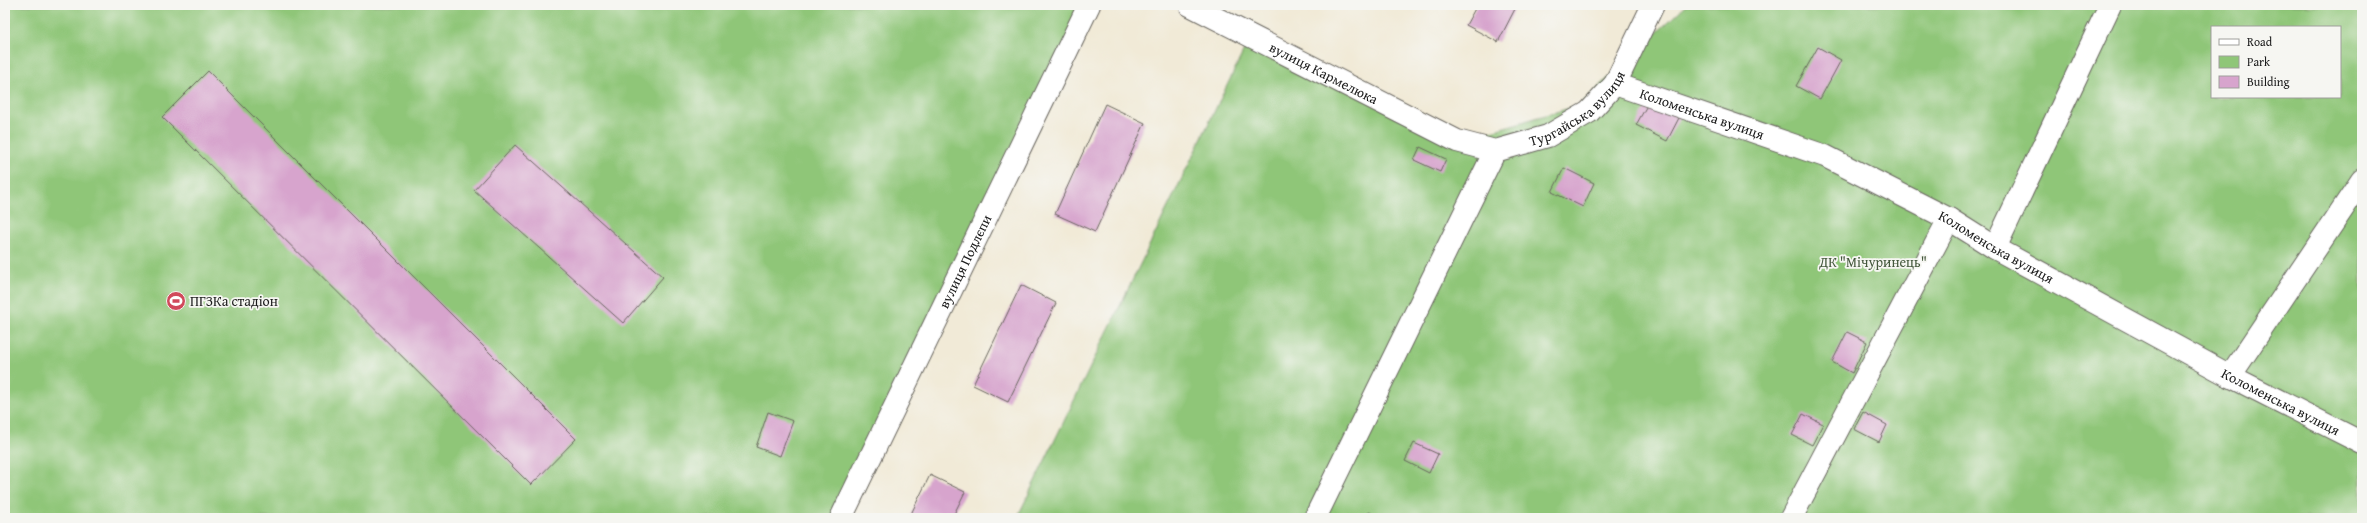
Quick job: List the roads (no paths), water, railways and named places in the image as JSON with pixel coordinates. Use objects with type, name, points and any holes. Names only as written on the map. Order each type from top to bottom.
[{"type":"street","name":"вулиця Подлєпи","points":[[841,518],[1089,5]]},
{"type":"street","name":"вулиця Кармелюка","points":[[1190,5],[1457,141],[1495,151]]},
{"type":"street","name":"Тургайська вулиця","points":[[1495,151],[1548,136],[1589,112],[1615,84],[1653,5]]},
{"type":"street","points":[[1995,248],[2110,5]]},
{"type":"street","name":"Коломенська вулиця","points":[[1615,84],[1825,156],[1949,220],[1995,248],[2230,376],[2362,443]]},
{"type":"street","points":[[1315,518],[1495,151]]},
{"type":"street","points":[[2230,376],[2362,180]]},
{"type":"street","points":[[1791,518],[1949,220]]},
{"type":"place","name":"ПГЗКа стадіон","points":[[176,301]]},
{"type":"park label","name":"ДК \"Мічуринець\"","points":[[1873,262]]}]
